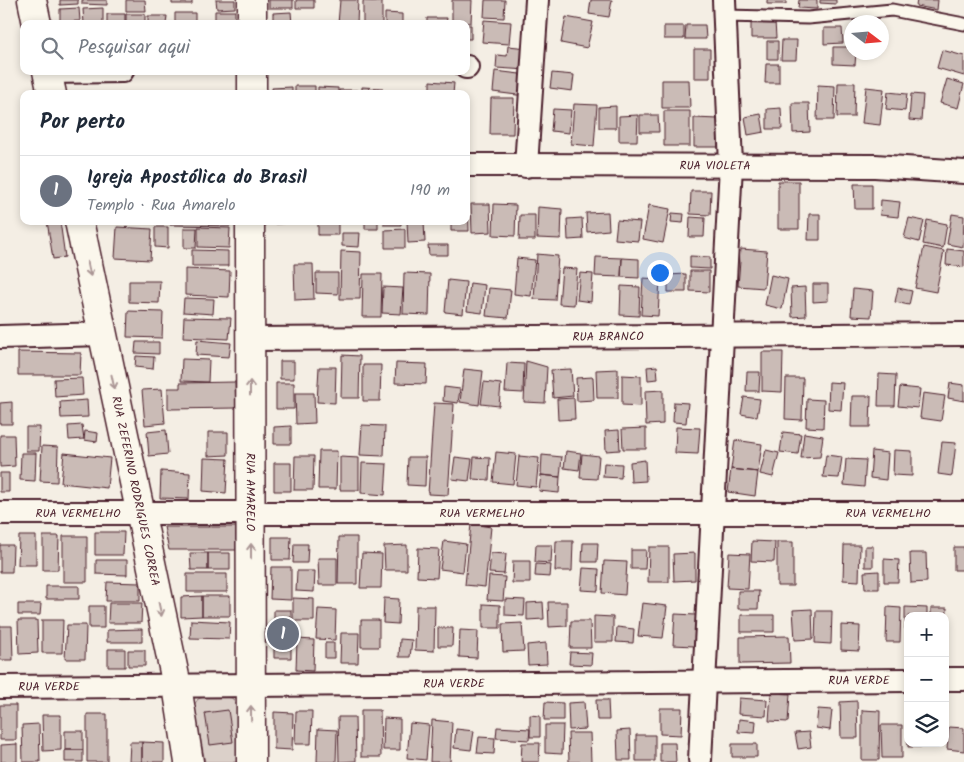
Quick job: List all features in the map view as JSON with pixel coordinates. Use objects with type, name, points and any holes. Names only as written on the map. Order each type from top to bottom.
[{"type":"street","points":[[32,0],[36,20]]},
{"type":"street","points":[[252,0],[252,20]]},
{"type":"street","points":[[526,166],[538,0]]},
{"type":"street","points":[[700,760],[731,165],[724,8]]},
{"type":"street","points":[[49,79],[86,75]]},
{"type":"street","points":[[252,75],[252,90]]},
{"type":"street","name":"RUA VIOLETA","points":[[470,165],[908,167],[964,172]]},
{"type":"street","name":"RUA ZEFERINO RODRIGUES CORREA","points":[[80,225],[177,686],[189,762]]},
{"type":"street","name":"RUA AMARELO","points":[[250,225],[251,762]]},
{"type":"street","points":[[0,337],[103,334]]},
{"type":"street","name":"RUA BRANCO","points":[[250,339],[964,334]]},
{"type":"street","name":"RUA VERMELHO","points":[[0,513],[964,513]]},
{"type":"street","points":[[949,680],[964,679]]},
{"type":"street","name":"RUA VERDE","points":[[0,687],[904,680]]},
{"type":"lane","points":[[724,8],[808,18],[892,10],[964,24]]},
{"type":"shaded area","points":[[210,695],[232,698],[237,706],[239,762],[205,762],[194,705],[198,699]]},
{"type":"building","points":[[60,0],[78,0],[78,4],[60,5]]},
{"type":"building","points":[[82,0],[107,0],[107,5],[82,4]]},
{"type":"building","points":[[126,0],[145,0],[146,11],[126,11]]},
{"type":"building","points":[[172,0],[192,0],[192,4],[172,4]]},
{"type":"building","points":[[216,0],[235,0],[235,8],[217,9]]},
{"type":"building","points":[[269,0],[293,0],[293,8],[269,8]]},
{"type":"building","points":[[296,0],[314,0],[314,8],[296,8]]},
{"type":"building","points":[[340,0],[358,0],[357,20],[338,20]]},
{"type":"building","points":[[452,0],[472,0],[471,23],[470,20],[452,20]]},
{"type":"building","points":[[485,0],[505,0],[504,18],[484,17]]},
{"type":"building","points":[[591,0],[612,0],[609,17],[589,14]]},
{"type":"building","points":[[767,0],[786,0],[786,4],[767,4]]},
{"type":"building","points":[[799,0],[817,0],[817,9],[798,8]]},
{"type":"building","points":[[820,0],[836,0],[836,4],[820,3]]},
{"type":"building","points":[[917,0],[938,0],[937,10],[916,6]]},
{"type":"building","points":[[363,1],[382,2],[382,20],[363,20]]},
{"type":"building","points":[[79,8],[80,20],[60,20],[60,9]]},
{"type":"building","points":[[103,8],[103,20],[84,20],[83,9]]},
{"type":"building","points":[[215,11],[235,11],[235,20],[215,20]]},
{"type":"building","points":[[291,12],[292,20],[273,20],[273,13]]},
{"type":"building","points":[[175,13],[195,13],[195,20],[175,20]]},
{"type":"building","points":[[385,13],[402,14],[402,20],[385,20]]},
{"type":"building","points":[[107,14],[125,14],[125,20],[107,20]]},
{"type":"building","points":[[126,14],[145,14],[145,20],[126,20]]},
{"type":"building","points":[[148,16],[167,16],[166,20],[148,20]]},
{"type":"building","points":[[566,17],[593,22],[587,48],[561,43]]},
{"type":"building","points":[[427,18],[447,18],[447,20],[427,20]]},
{"type":"building","points":[[484,20],[511,22],[509,44],[482,42]]},
{"type":"building","points":[[775,21],[776,38],[751,38],[751,22]]},
{"type":"building","points":[[686,25],[705,25],[706,39],[685,39]]},
{"type":"building","points":[[664,26],[684,26],[684,39],[664,39]]},
{"type":"building","points":[[824,28],[842,28],[843,43],[824,44]]},
{"type":"building","points":[[782,40],[797,40],[796,60],[781,60]]},
{"type":"building","points":[[767,41],[778,41],[778,59],[767,59]]},
{"type":"building","points":[[508,46],[528,48],[527,70],[496,68],[497,55],[507,56]]},
{"type":"building","points":[[833,47],[844,47],[844,60],[855,60],[855,65],[833,64]]},
{"type":"building","points":[[694,49],[710,49],[710,78],[694,78]]},
{"type":"building","points":[[942,50],[964,56],[964,76],[937,68]]},
{"type":"building","points":[[766,64],[779,64],[779,83],[765,83]]},
{"type":"building","points":[[495,71],[528,75],[525,96],[493,92]]},
{"type":"building","points":[[552,73],[574,75],[572,91],[550,88]]},
{"type":"building","points":[[947,79],[964,84],[958,108],[940,103]]},
{"type":"building","points":[[662,80],[689,80],[690,108],[662,108]]},
{"type":"building","points":[[430,81],[454,83],[453,90],[430,90]]},
{"type":"building","points":[[838,83],[855,83],[854,117],[837,117]]},
{"type":"building","points":[[818,85],[835,86],[834,120],[817,120]]},
{"type":"building","points":[[295,86],[315,86],[315,90],[295,90]]},
{"type":"building","points":[[292,87],[292,90],[272,90],[272,88]]},
{"type":"building","points":[[318,87],[338,88],[338,90],[318,90]]},
{"type":"building","points":[[362,87],[382,88],[382,90],[362,90]]},
{"type":"building","points":[[866,87],[884,89],[880,125],[862,123]]},
{"type":"building","points":[[888,92],[907,94],[905,111],[886,109]]},
{"type":"building","points":[[911,94],[923,95],[921,121],[909,120]]},
{"type":"building","points":[[491,98],[514,98],[513,134],[490,134]]},
{"type":"building","points":[[792,103],[809,103],[810,132],[793,133]]},
{"type":"building","points":[[574,104],[597,105],[594,146],[571,144]]},
{"type":"building","points":[[616,106],[616,128],[599,128],[599,107]]},
{"type":"building","points":[[781,108],[782,129],[767,129],[767,109]]},
{"type":"building","points":[[553,109],[571,110],[569,133],[551,131]]},
{"type":"building","points":[[664,111],[690,111],[690,146],[664,146]]},
{"type":"building","points":[[761,114],[764,132],[748,135],[745,117]]},
{"type":"building","points":[[638,115],[637,141],[619,141],[619,116]]},
{"type":"building","points":[[640,115],[658,115],[659,132],[640,132]]},
{"type":"building","points":[[694,118],[718,119],[718,147],[694,147]]},
{"type":"building","points":[[778,181],[799,181],[799,229],[778,229]]},
{"type":"building","points":[[854,184],[872,184],[872,209],[855,209]]},
{"type":"building","points":[[691,191],[711,191],[710,215],[690,214]]},
{"type":"building","points":[[881,200],[900,202],[898,217],[880,215]]},
{"type":"building","points":[[471,204],[490,204],[491,232],[472,233]]},
{"type":"building","points":[[494,204],[516,205],[515,236],[493,235]]},
{"type":"building","points":[[649,205],[670,209],[663,243],[643,239]]},
{"type":"building","points":[[538,207],[562,209],[561,239],[537,238]]},
{"type":"building","points":[[608,212],[609,230],[587,232],[586,213]]},
{"type":"building","points":[[672,213],[684,214],[683,223],[671,222]]},
{"type":"building","points":[[809,214],[820,214],[820,240],[808,240]]},
{"type":"building","points":[[952,214],[964,216],[963,247],[947,244]]},
{"type":"building","points":[[520,215],[535,215],[535,240],[519,240]]},
{"type":"building","points":[[690,217],[705,218],[704,237],[689,237]]},
{"type":"building","points":[[582,218],[583,239],[568,240],[567,219]]},
{"type":"building","points":[[909,218],[924,221],[919,242],[904,238]]},
{"type":"building","points":[[617,220],[640,222],[638,241],[615,239]]},
{"type":"building","points":[[927,220],[947,224],[943,248],[923,244]]},
{"type":"building","points":[[48,225],[61,225],[65,257],[53,259]]},
{"type":"building","points":[[170,225],[230,225],[230,226]]},
{"type":"building","points":[[318,225],[338,225],[338,235],[318,235]]},
{"type":"building","points":[[365,225],[378,225],[378,229],[365,229]]},
{"type":"building","points":[[407,225],[424,225],[425,242],[408,243]]},
{"type":"building","points":[[451,225],[469,225],[469,231],[451,231]]},
{"type":"building","points":[[117,227],[152,229],[150,260],[115,258]]},
{"type":"building","points":[[155,227],[168,227],[168,248],[155,247]]},
{"type":"building","points":[[198,227],[230,228],[229,248],[198,247]]},
{"type":"building","points":[[184,228],[197,228],[196,248],[184,248]]},
{"type":"building","points":[[405,229],[405,248],[385,248],[385,230]]},
{"type":"building","points":[[342,233],[360,233],[359,247],[342,246]]},
{"type":"building","points":[[428,245],[448,245],[448,255],[429,255]]},
{"type":"building","points":[[924,247],[944,251],[936,292],[915,288]]},
{"type":"building","points":[[741,249],[767,251],[764,288],[738,286]]},
{"type":"building","points":[[947,249],[964,251],[964,267],[946,265]]},
{"type":"building","points":[[192,250],[228,251],[228,266],[192,266]]},
{"type":"building","points":[[341,251],[361,252],[360,299],[340,299]]},
{"type":"building","points":[[537,254],[558,256],[555,300],[534,299]]},
{"type":"building","points":[[690,256],[710,257],[710,269],[690,268]]},
{"type":"building","points":[[596,257],[622,258],[621,277],[595,276]]},
{"type":"building","points":[[517,258],[535,260],[531,296],[514,294]]},
{"type":"building","points":[[622,258],[639,259],[639,278],[621,277]]},
{"type":"building","points":[[294,264],[313,264],[314,299],[295,300]]},
{"type":"building","points":[[562,268],[577,269],[574,305],[559,304]]},
{"type":"building","points":[[185,269],[230,271],[229,297],[185,295]]},
{"type":"building","points":[[690,271],[709,271],[709,292],[690,291]]},
{"type":"building","points":[[316,273],[338,273],[338,294],[316,293]]},
{"type":"building","points":[[404,273],[430,274],[429,315],[403,314]]},
{"type":"building","points":[[580,273],[593,274],[591,302],[577,300]]},
{"type":"building","points":[[363,274],[382,274],[381,317],[362,317]]},
{"type":"building","points":[[686,274],[686,292],[668,292],[668,275]]},
{"type":"building","points":[[771,275],[788,279],[782,309],[765,305]]},
{"type":"building","points":[[643,278],[660,279],[658,316],[641,315]]},
{"type":"building","points":[[448,280],[466,282],[463,314],[445,312]]},
{"type":"building","points":[[129,281],[160,281],[159,303],[129,302]]},
{"type":"building","points":[[470,283],[485,285],[482,313],[467,311]]},
{"type":"building","points":[[813,284],[828,284],[828,301],[813,302]]},
{"type":"building","points":[[621,286],[640,287],[639,316],[620,315]]},
{"type":"building","points":[[383,287],[403,288],[401,314],[382,313]]},
{"type":"building","points":[[805,287],[806,316],[792,317],[791,288]]},
{"type":"building","points":[[489,288],[511,290],[508,318],[486,316]]},
{"type":"building","points":[[898,288],[912,291],[909,305],[895,302]]},
{"type":"building","points":[[853,289],[873,291],[871,317],[851,316]]},
{"type":"building","points":[[184,298],[214,299],[213,314],[183,312]]},
{"type":"building","points":[[128,311],[163,312],[162,338],[127,337]]},
{"type":"building","points":[[184,317],[231,318],[229,339],[183,337]]},
{"type":"building","points":[[197,340],[231,343],[229,357],[196,355]]},
{"type":"building","points":[[136,342],[159,342],[159,354],[135,353]]},
{"type":"building","points":[[18,352],[81,353],[80,375],[18,375]]},
{"type":"building","points":[[762,352],[783,352],[782,392],[762,391]]},
{"type":"building","points":[[342,355],[360,356],[359,398],[341,398]]},
{"type":"building","points":[[136,356],[154,357],[153,369],[135,367]]},
{"type":"building","points":[[182,359],[209,360],[208,382],[181,381]]},
{"type":"building","points":[[280,361],[294,361],[294,379],[280,379]]},
{"type":"building","points":[[526,361],[547,367],[545,403],[524,402]]},
{"type":"building","points":[[396,363],[427,364],[426,384],[395,383]]},
{"type":"building","points":[[507,363],[524,364],[523,393],[505,392]]},
{"type":"building","points":[[363,365],[381,365],[380,401],[363,401]]},
{"type":"building","points":[[657,366],[658,379],[648,380],[647,367]]},
{"type":"building","points":[[319,367],[336,367],[335,403],[317,402]]},
{"type":"building","points":[[464,369],[483,371],[479,405],[460,402]]},
{"type":"building","points":[[571,369],[573,396],[553,398],[551,370]]},
{"type":"building","points":[[618,369],[618,398],[597,398],[596,370]]},
{"type":"building","points":[[747,372],[760,372],[759,391],[746,391]]},
{"type":"building","points":[[879,374],[896,375],[895,406],[878,406]]},
{"type":"building","points":[[622,375],[641,376],[641,406],[622,405]]},
{"type":"building","points":[[593,377],[594,400],[577,401],[576,378]]},
{"type":"building","points":[[82,378],[83,395],[55,397],[54,379]]},
{"type":"building","points":[[786,378],[803,378],[802,420],[785,419]]},
{"type":"building","points":[[235,382],[236,408],[168,409],[168,388],[180,388],[180,383]]},
{"type":"building","points":[[484,382],[501,384],[499,406],[481,404]]},
{"type":"building","points":[[829,382],[843,383],[841,410],[828,409]]},
{"type":"building","points":[[276,383],[294,383],[294,409],[276,409]]},
{"type":"building","points":[[950,383],[964,385],[964,401],[948,398]]},
{"type":"building","points":[[444,387],[460,389],[458,403],[443,401]]},
{"type":"building","points":[[900,387],[920,389],[918,408],[898,406]]},
{"type":"building","points":[[162,389],[165,423],[145,425],[142,390]]},
{"type":"building","points":[[663,390],[663,424],[646,425],[645,391]]},
{"type":"building","points":[[295,393],[314,393],[315,423],[296,424]]},
{"type":"building","points":[[923,393],[945,396],[941,421],[920,418]]},
{"type":"building","points":[[852,396],[871,396],[870,427],[851,427]]},
{"type":"building","points":[[744,397],[760,399],[757,417],[741,414]]},
{"type":"building","points":[[574,398],[575,419],[558,420],[557,399]]},
{"type":"building","points":[[807,399],[824,400],[823,428],[806,427]]},
{"type":"building","points":[[87,400],[88,417],[61,418],[60,402]]},
{"type":"building","points":[[12,402],[12,424],[0,424],[0,403]]},
{"type":"building","points":[[674,402],[688,403],[686,423],[673,422]]},
{"type":"building","points":[[434,403],[454,404],[448,495],[428,494]]},
{"type":"building","points":[[82,425],[84,439],[69,440],[68,426]]},
{"type":"building","points":[[362,425],[385,426],[384,456],[360,455]]},
{"type":"building","points":[[291,426],[291,444],[274,444],[274,427]]},
{"type":"building","points":[[26,427],[40,427],[39,451],[26,451]]},
{"type":"building","points":[[676,427],[700,428],[698,454],[675,453]]},
{"type":"building","points":[[646,428],[646,449],[623,449],[622,429]]},
{"type":"building","points":[[166,430],[168,454],[149,456],[147,432]]},
{"type":"building","points":[[619,430],[620,450],[606,451],[605,431]]},
{"type":"building","points":[[85,431],[98,433],[97,442],[84,440]]},
{"type":"building","points":[[208,432],[228,432],[228,455],[208,456]]},
{"type":"building","points":[[783,432],[801,434],[798,454],[780,452]]},
{"type":"building","points":[[804,433],[823,436],[820,457],[801,458]]},
{"type":"building","points":[[0,435],[14,435],[15,466],[0,467]]},
{"type":"building","points":[[735,440],[762,444],[758,472],[731,469]]},
{"type":"building","points":[[942,442],[956,443],[952,476],[938,474]]},
{"type":"building","points":[[42,446],[58,447],[57,482],[40,481]]},
{"type":"building","points":[[766,450],[779,453],[773,477],[760,474]]},
{"type":"building","points":[[894,450],[912,451],[912,476],[893,475]]},
{"type":"building","points":[[319,451],[337,451],[336,489],[318,489]]},
{"type":"building","points":[[566,451],[581,453],[579,470],[564,468]]},
{"type":"building","points":[[872,451],[888,453],[886,480],[870,478]]},
{"type":"building","points":[[496,452],[516,454],[513,484],[493,482]]},
{"type":"building","points":[[21,453],[36,453],[35,481],[20,480]]},
{"type":"building","points":[[64,453],[110,458],[107,488],[61,483]]},
{"type":"building","points":[[582,454],[599,456],[597,479],[580,478]]},
{"type":"building","points":[[542,455],[562,457],[560,477],[541,475]]},
{"type":"building","points":[[826,455],[842,457],[839,478],[823,477]]},
{"type":"building","points":[[295,456],[314,456],[313,490],[294,490]]},
{"type":"building","points":[[519,456],[539,458],[536,487],[516,485]]},
{"type":"building","points":[[340,457],[359,458],[359,490],[340,490]]},
{"type":"building","points":[[408,457],[426,457],[425,486],[407,485]]},
{"type":"building","points":[[455,457],[472,459],[469,481],[452,479]]},
{"type":"building","points":[[474,457],[490,458],[489,480],[472,479]]},
{"type":"building","points":[[204,458],[228,459],[226,493],[203,491]]},
{"type":"building","points":[[846,459],[866,460],[864,487],[844,485]]},
{"type":"building","points":[[645,460],[646,481],[631,482],[630,462]]},
{"type":"building","points":[[274,463],[291,463],[291,491],[274,491]]},
{"type":"building","points":[[362,463],[387,464],[385,495],[361,493]]},
{"type":"building","points":[[604,463],[622,464],[621,478],[603,477]]},
{"type":"building","points":[[731,469],[758,472],[755,496],[728,492]]},
{"type":"building","points":[[161,471],[190,473],[189,499],[160,498]]},
{"type":"building","points":[[0,473],[9,473],[9,492],[0,492]]},
{"type":"building","points":[[541,475],[560,477],[559,493],[539,491]]},
{"type":"building","points":[[471,524],[491,527],[485,587],[465,585]]},
{"type":"building","points":[[164,527],[236,527],[236,550],[169,550]]},
{"type":"building","points":[[95,532],[124,532],[123,555],[95,555]]},
{"type":"building","points":[[19,536],[36,536],[36,565],[18,565]]},
{"type":"building","points":[[43,536],[59,536],[58,570],[43,570]]},
{"type":"building","points":[[63,536],[87,536],[87,582],[63,582]]},
{"type":"building","points":[[272,537],[291,537],[290,560],[272,560]]},
{"type":"building","points":[[339,537],[357,537],[357,584],[338,584]]},
{"type":"building","points":[[444,541],[466,544],[463,572],[440,569]]},
{"type":"building","points":[[556,541],[573,541],[572,571],[555,571]]},
{"type":"building","points":[[752,541],[775,542],[774,562],[751,561]]},
{"type":"building","points":[[777,542],[793,542],[793,586],[777,586]]},
{"type":"building","points":[[583,543],[598,543],[597,562],[582,562]]},
{"type":"building","points":[[294,544],[308,544],[307,563],[293,563]]},
{"type":"building","points":[[0,545],[13,545],[12,572],[0,572]]},
{"type":"building","points":[[407,545],[407,570],[385,570],[384,546]]},
{"type":"building","points":[[536,545],[552,545],[551,563],[535,562]]},
{"type":"building","points":[[844,545],[860,545],[859,581],[843,580]]},
{"type":"building","points":[[865,546],[873,546],[873,567],[865,567]]},
{"type":"building","points":[[649,547],[669,547],[669,582],[648,582]]},
{"type":"building","points":[[954,547],[964,547],[964,570],[954,570]]},
{"type":"building","points":[[418,548],[439,549],[437,578],[417,577]]},
{"type":"building","points":[[631,550],[646,550],[645,569],[631,569]]},
{"type":"building","points":[[190,553],[208,553],[208,570],[191,570]]},
{"type":"building","points":[[208,553],[230,553],[230,570],[208,570]]},
{"type":"building","points":[[362,553],[382,554],[381,588],[360,588]]},
{"type":"building","points":[[491,553],[506,554],[504,574],[489,573]]},
{"type":"building","points":[[695,553],[695,580],[674,581],[673,554]]},
{"type":"building","points":[[729,553],[750,554],[748,589],[727,588]]},
{"type":"building","points":[[910,553],[926,553],[927,582],[911,583]]},
{"type":"building","points":[[318,558],[337,558],[337,585],[319,585]]},
{"type":"building","points":[[884,559],[899,560],[898,582],[884,582]]},
{"type":"building","points":[[96,560],[127,560],[127,575],[96,574]]},
{"type":"building","points":[[513,561],[530,561],[530,583],[512,583]]},
{"type":"building","points":[[604,561],[627,562],[625,595],[602,593]]},
{"type":"building","points":[[536,564],[551,565],[550,577],[535,576]]},
{"type":"building","points":[[271,567],[291,567],[291,600],[270,599]]},
{"type":"building","points":[[583,568],[599,569],[598,591],[581,590]]},
{"type":"building","points":[[297,571],[315,571],[314,592],[296,591]]},
{"type":"building","points":[[879,571],[879,589],[865,589],[864,572]]},
{"type":"building","points":[[187,574],[227,574],[227,592],[187,592]]},
{"type":"building","points":[[489,576],[505,577],[503,601],[487,600]]},
{"type":"building","points":[[107,582],[140,583],[140,601],[106,601]]},
{"type":"building","points":[[46,586],[79,586],[79,599],[46,599]]},
{"type":"building","points":[[738,591],[759,591],[758,609],[738,609]]},
{"type":"building","points":[[202,596],[230,596],[230,616],[202,616]]},
{"type":"building","points":[[202,596],[202,616],[181,617],[181,597]]},
{"type":"building","points":[[293,598],[314,599],[314,621],[293,621]]},
{"type":"building","points":[[384,598],[399,599],[398,624],[383,623]]},
{"type":"building","points":[[505,599],[525,600],[524,616],[505,615]]},
{"type":"building","points":[[543,602],[544,619],[527,620],[527,603]]},
{"type":"building","points":[[548,602],[567,602],[567,626],[549,627]]},
{"type":"building","points":[[109,603],[142,603],[141,623],[108,623]]},
{"type":"building","points":[[642,603],[667,606],[663,638],[638,636]]},
{"type":"building","points":[[18,604],[41,604],[40,615],[18,615]]},
{"type":"building","points":[[483,604],[500,605],[500,628],[483,628]]},
{"type":"building","points":[[89,606],[104,606],[104,628],[89,628]]},
{"type":"building","points":[[416,606],[435,606],[434,651],[415,650]]},
{"type":"building","points":[[887,607],[901,608],[900,642],[886,642]]},
{"type":"building","points":[[905,607],[927,608],[927,612],[905,612]]},
{"type":"building","points":[[931,608],[947,608],[947,612],[931,612]]},
{"type":"building","points":[[318,609],[336,610],[335,640],[316,639]]},
{"type":"building","points":[[812,609],[813,639],[795,640],[793,610]]},
{"type":"building","points":[[274,610],[291,610],[291,658],[274,658]]},
{"type":"building","points":[[816,611],[832,611],[831,644],[815,643]]},
{"type":"building","points":[[675,614],[696,615],[694,646],[673,645]]},
{"type":"building","points":[[741,615],[774,615],[774,632],[741,632]]},
{"type":"building","points":[[594,616],[613,617],[613,642],[594,642]]},
{"type":"building","points":[[18,620],[37,620],[38,653],[19,654]]},
{"type":"building","points":[[42,620],[63,620],[62,653],[42,653]]},
{"type":"building","points":[[191,620],[230,622],[229,639],[190,638]]},
{"type":"building","points":[[361,620],[379,620],[379,647],[361,647]]},
{"type":"building","points":[[571,621],[590,621],[591,648],[570,648]]},
{"type":"building","points":[[522,623],[524,651],[503,652],[502,624]]},
{"type":"building","points":[[67,625],[86,625],[85,659],[65,659]]},
{"type":"building","points":[[841,625],[860,626],[859,651],[841,650]]},
{"type":"building","points":[[0,626],[12,626],[13,660],[0,660]]},
{"type":"building","points":[[617,627],[634,629],[633,643],[616,642]]},
{"type":"building","points":[[438,628],[453,628],[452,646],[438,646]]},
{"type":"building","points":[[142,629],[142,642],[107,642],[107,630]]},
{"type":"building","points":[[460,630],[478,631],[477,658],[459,657]]},
{"type":"building","points":[[341,633],[359,633],[358,663],[340,663]]},
{"type":"building","points":[[789,636],[790,663],[740,664],[740,637]]},
{"type":"building","points":[[297,639],[314,640],[313,671],[296,670]]},
{"type":"building","points":[[400,639],[412,640],[410,657],[399,657]]},
{"type":"building","points":[[325,643],[334,643],[334,658],[325,658]]},
{"type":"building","points":[[546,643],[547,664],[528,665],[527,645]]},
{"type":"building","points":[[108,649],[125,649],[125,667],[108,667]]},
{"type":"building","points":[[128,650],[145,650],[145,666],[128,666]]},
{"type":"building","points":[[570,652],[592,653],[591,665],[569,664]]},
{"type":"building","points":[[771,693],[790,694],[788,722],[769,721]]},
{"type":"building","points":[[739,698],[767,700],[766,716],[738,714]]},
{"type":"building","points":[[596,700],[608,700],[609,720],[597,720]]},
{"type":"building","points":[[857,701],[858,738],[841,738],[840,702]]},
{"type":"building","points":[[545,702],[563,703],[563,720],[544,720]]},
{"type":"building","points":[[584,702],[586,729],[569,730],[568,703]]},
{"type":"building","points":[[0,705],[16,705],[16,740],[0,740]]},
{"type":"building","points":[[660,708],[682,708],[681,735],[660,734]]},
{"type":"building","points":[[818,709],[832,710],[830,730],[816,728]]},
{"type":"building","points":[[228,710],[233,742],[210,745],[205,713]]},
{"type":"building","points":[[361,710],[380,710],[381,757],[361,757]]},
{"type":"building","points":[[862,710],[880,711],[879,760],[862,760]]},
{"type":"building","points":[[296,711],[312,711],[311,744],[295,744]]},
{"type":"building","points":[[274,712],[293,713],[292,750],[274,749]]},
{"type":"building","points":[[87,714],[107,714],[107,762],[87,762]]},
{"type":"building","points":[[42,715],[61,715],[61,750],[43,751]]},
{"type":"building","points":[[530,715],[540,716],[540,737],[530,737]]},
{"type":"building","points":[[338,717],[355,717],[356,761],[339,762]]},
{"type":"building","points":[[384,718],[400,719],[400,750],[383,750]]},
{"type":"building","points":[[739,719],[756,721],[755,733],[738,732]]},
{"type":"building","points":[[432,720],[452,722],[450,762],[430,762]]},
{"type":"building","points":[[410,723],[429,725],[426,760],[407,758]]},
{"type":"building","points":[[39,724],[40,762],[23,762],[22,725]]},
{"type":"building","points":[[545,725],[563,725],[562,754],[545,753]]},
{"type":"building","points":[[881,725],[902,725],[902,758],[882,758]]},
{"type":"building","points":[[497,727],[530,729],[529,740],[496,738]]},
{"type":"building","points":[[949,727],[964,728],[964,751],[947,749],[949,747]]},
{"type":"building","points":[[318,729],[337,730],[336,762],[317,762]]},
{"type":"building","points":[[456,729],[474,731],[471,750],[454,748]]},
{"type":"building","points":[[630,730],[631,760],[618,760],[617,731]]},
{"type":"building","points":[[65,731],[83,731],[83,750],[65,750]]},
{"type":"building","points":[[809,732],[811,747],[798,749],[795,733]]},
{"type":"building","points":[[568,733],[590,733],[591,762],[569,762]]},
{"type":"building","points":[[636,735],[655,735],[655,761],[636,761]]},
{"type":"building","points":[[479,737],[495,738],[494,754],[477,753]]},
{"type":"building","points":[[130,742],[142,742],[142,762],[129,762]]},
{"type":"building","points":[[142,742],[164,743],[164,762],[142,762]]},
{"type":"building","points":[[522,743],[540,743],[539,762],[521,762]]},
{"type":"building","points":[[660,743],[675,743],[676,762],[660,762]]},
{"type":"building","points":[[17,744],[17,762],[1,762],[1,745]]},
{"type":"building","points":[[732,744],[757,744],[757,757],[732,757]]},
{"type":"building","points":[[65,750],[83,750],[83,762],[65,762]]},
{"type":"place","name":"Igreja Apostólica do Brasil","points":[[283,634]]}]
